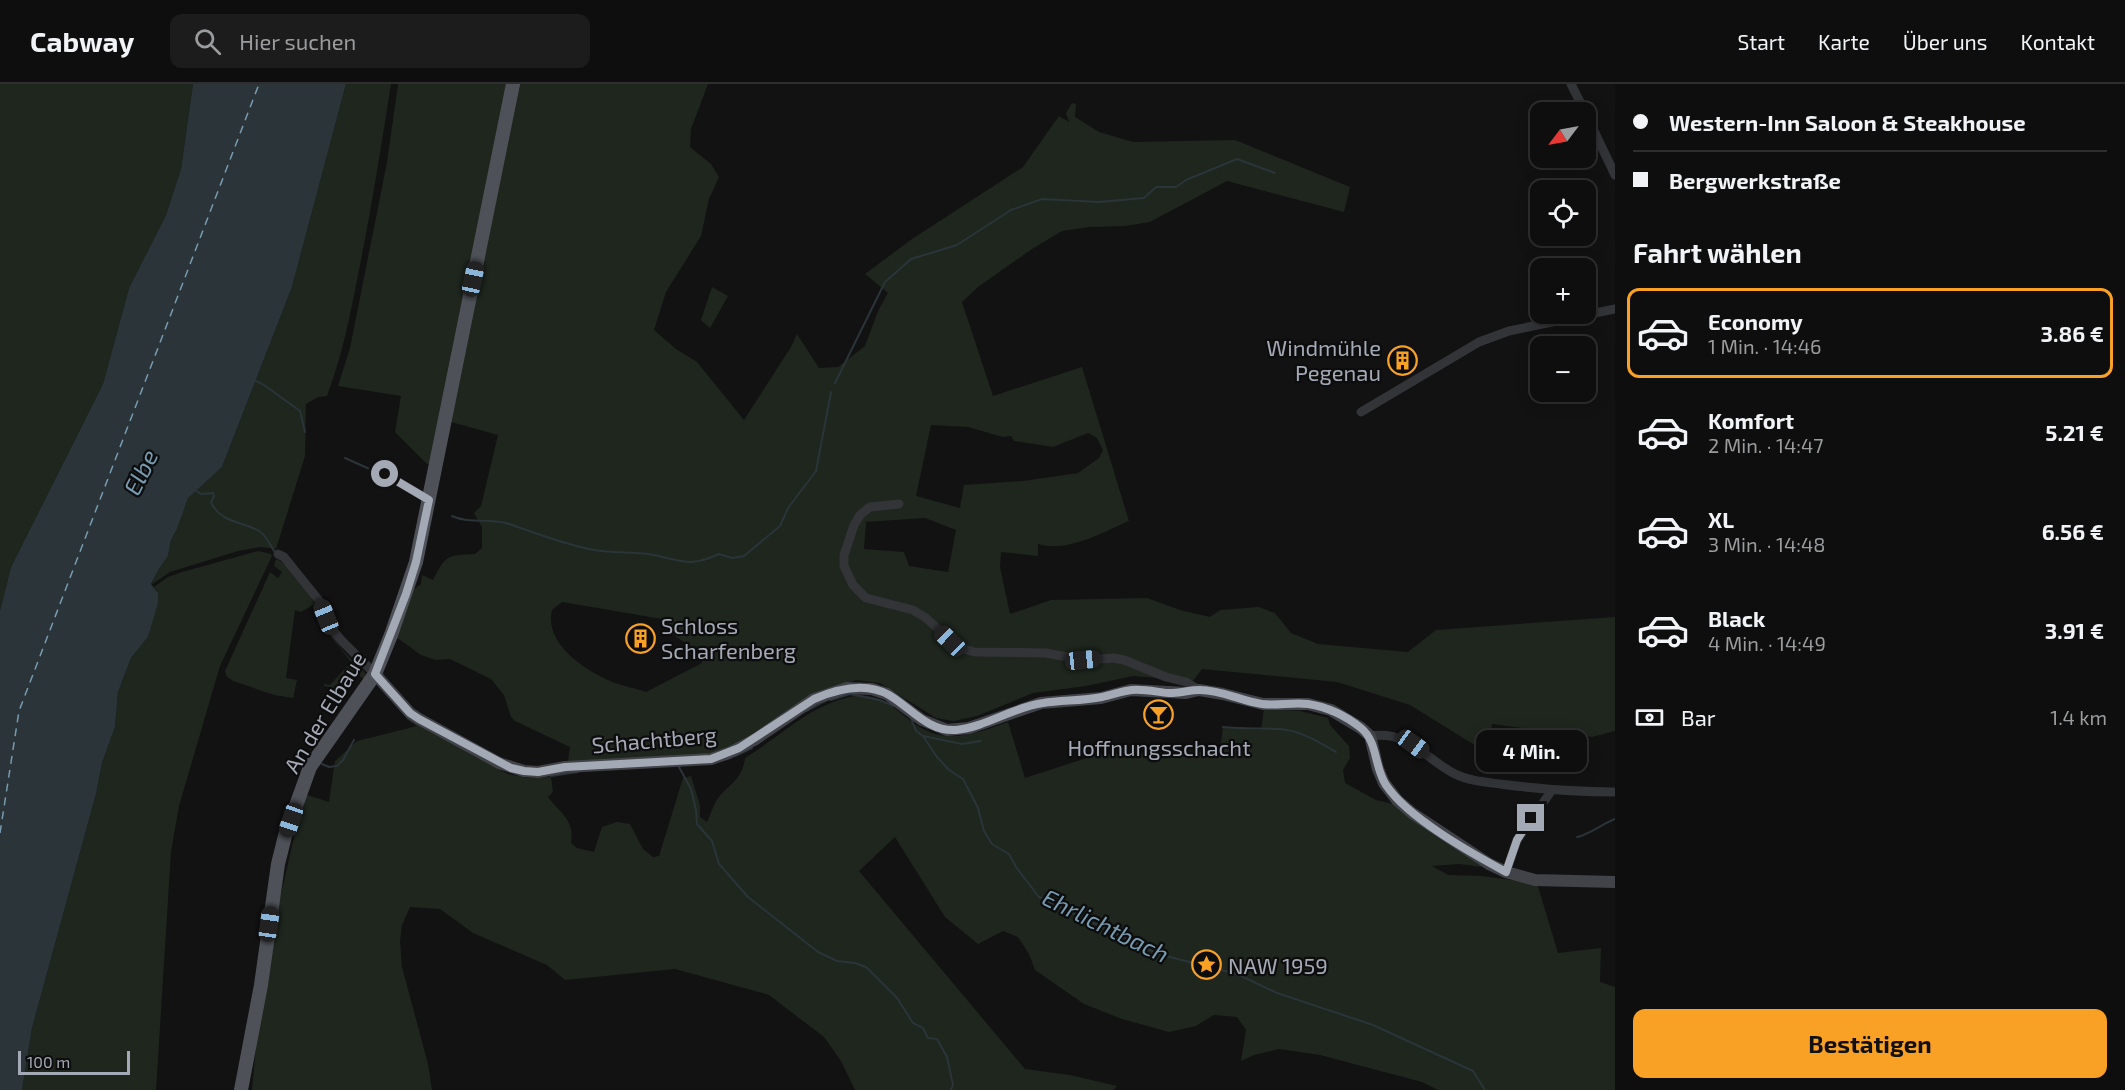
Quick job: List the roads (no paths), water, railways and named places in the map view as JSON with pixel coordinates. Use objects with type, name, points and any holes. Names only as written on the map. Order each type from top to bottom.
[{"type":"main road","name":"An der Elbaue","points":[[241,1090],[261,985],[280,853],[310,767],[373,678],[416,562],[513,84]]},
{"type":"street","points":[[1571,84],[1580,102]]},
{"type":"street","points":[[1596,136],[1615,175]]},
{"type":"street","points":[[1361,412],[1479,342],[1509,331],[1615,309]]},
{"type":"street","points":[[385,474],[429,500]]},
{"type":"street","points":[[899,504],[870,507],[860,515],[849,538],[844,555],[844,566],[853,585],[866,598],[913,610],[926,618],[959,648],[975,652],[1046,653],[1083,660],[1113,658],[1186,682],[1199,690]]},
{"type":"street","points":[[278,554],[284,557],[321,603],[333,630],[373,678]]},
{"type":"street","name":"Schachtberg","points":[[373,678],[419,719],[499,763],[531,772],[565,767],[718,757],[754,740],[814,699],[847,688],[872,689],[887,694],[922,720],[947,730],[969,728],[1041,703],[1101,698],[1131,690],[1186,693],[1199,690],[1263,704],[1308,704],[1331,710],[1370,736]]},
{"type":"street","points":[[1615,792],[1552,790],[1467,779],[1453,773],[1413,744],[1395,737],[1370,736],[1378,769],[1384,783],[1397,800],[1412,813],[1479,858],[1506,872],[1535,880],[1615,882]]},
{"type":"street","points":[[1506,872],[1517,840],[1552,790]]},
{"type":"water","name":"Elbe","points":[[193,84],[346,84],[292,287],[222,467],[188,498],[171,540],[168,556],[151,584],[158,593],[158,603],[148,637],[131,658],[118,692],[115,727],[102,763],[96,794],[32,1028],[22,1090],[0,1090],[0,611],[11,567],[103,384],[129,288],[166,215],[181,169]]},
{"type":"waterway","points":[[835,383],[885,282],[911,259],[957,245],[1011,210],[1042,199],[1099,202],[1144,198],[1156,187],[1176,187],[1186,180],[1237,159],[1275,173]]},
{"type":"waterway","points":[[254,380],[300,411],[305,432]]},
{"type":"waterway","points":[[452,516],[465,520],[506,523],[557,541],[596,550],[648,554],[684,562],[708,559],[719,554],[732,558],[744,556],[780,526],[788,508],[816,471],[831,392]]},
{"type":"waterway","points":[[345,458],[383,475]]},
{"type":"waterway","points":[[195,490],[201,494],[213,493],[211,502],[220,514],[259,531],[266,537],[274,551]]},
{"type":"waterway","points":[[831,700],[850,694],[879,700],[894,706]]},
{"type":"waterway","points":[[806,711],[825,701]]},
{"type":"waterway","points":[[911,718],[916,731],[923,736],[962,744],[981,741]]},
{"type":"waterway","points":[[1223,727],[1287,730],[1309,737],[1336,752]]},
{"type":"waterway","name":"Ehrlichtbach","points":[[923,736],[949,770],[963,779],[978,808],[984,831],[992,844],[1009,854],[1039,897],[1158,954],[1237,974],[1277,993],[1373,1025],[1473,1071],[1485,1090]]},
{"type":"waterway","points":[[322,764],[329,767],[337,766],[354,740]]},
{"type":"waterway","points":[[735,756],[752,748]]},
{"type":"waterway","points":[[679,767],[691,789],[697,824],[712,841],[719,864],[748,897],[818,952],[837,961],[866,967],[897,998],[913,1023],[923,1028],[928,1038],[937,1039],[947,1057],[953,1085],[951,1090]]},
{"type":"waterway","points":[[551,776],[578,772]]},
{"type":"waterway","points":[[1577,837],[1615,819]]},
{"type":"place","name":"Windmühle Pegenau","points":[[1402,360]]},
{"type":"place","name":"Schloss Scharfenberg","points":[[640,638]]},
{"type":"place","name":"Hoffnungsschacht","points":[[1159,715]]},
{"type":"place","name":"NAW 1959","points":[[1207,965]]}]
